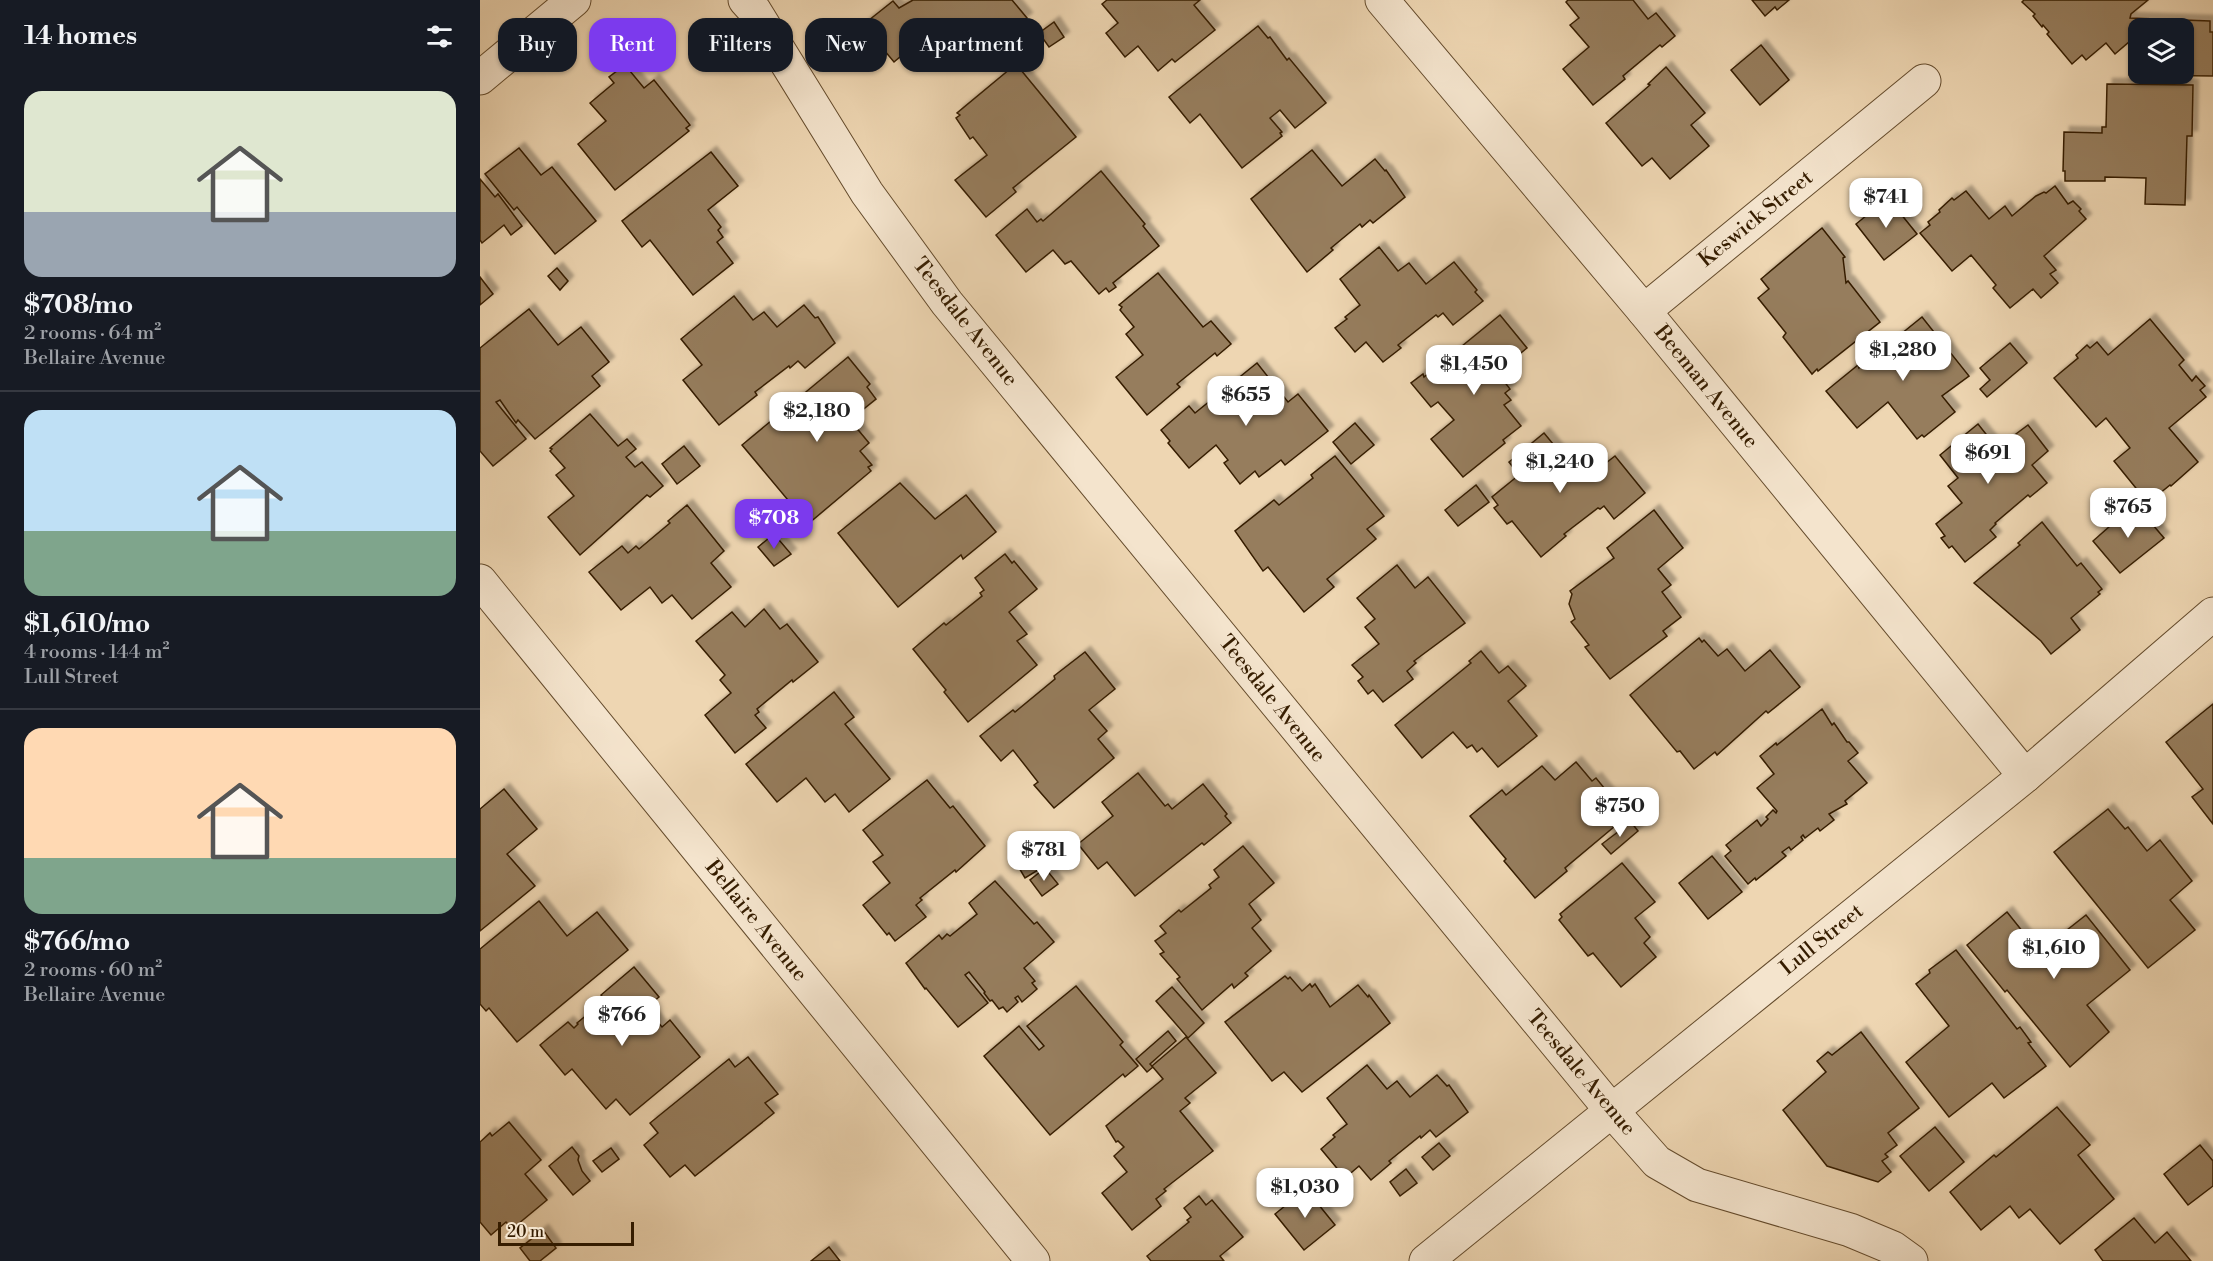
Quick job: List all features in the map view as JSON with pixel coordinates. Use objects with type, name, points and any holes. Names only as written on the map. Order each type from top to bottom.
[{"type":"street","points":[[480,78],[574,0]]},
{"type":"street","name":"Teesdale Avenue","points":[[745,0],[754,10],[867,193],[947,303],[1656,1162],[1696,1185],[1850,1230],[1893,1248],[1911,1261]]},
{"type":"street","name":"Beeman Avenue","points":[[1382,0],[1644,311],[2025,776]]},
{"type":"street","name":"Keswick Street","points":[[1644,311],[1924,81]]},
{"type":"street","name":"Bellaire Avenue","points":[[480,581],[1033,1261]]},
{"type":"street","name":"Lull Street","points":[[1426,1261],[2025,776],[2213,614]]},
{"type":"building","points":[[913,0],[1012,0],[1027,18],[899,18],[899,58],[894,62],[887,54],[887,18],[872,18],[893,1],[899,8]]},
{"type":"building","points":[[1107,0],[1200,0],[1194,5],[1215,30],[1175,62],[1172,59],[1158,71],[1138,46],[1125,57],[1106,33],[1118,23],[1102,4]]},
{"type":"building","points":[[1568,0],[1633,0],[1648,19],[1656,13],[1675,36],[1662,47],[1660,45],[1623,76],[1625,79],[1593,105],[1563,69],[1589,47],[1570,25],[1579,18],[1566,2]]},
{"type":"building","points":[[1752,0],[1789,0],[1777,10],[1775,7],[1765,16]]},
{"type":"building","points":[[2024,0],[2148,0],[2128,18],[2128,43],[2115,54],[2106,43],[2086,60],[2082,55],[2072,64],[2047,34],[2049,32],[2033,16],[2035,14],[2022,2]]},
{"type":"building","points":[[2194,20],[2210,21],[2210,32],[2213,32],[2213,76],[2194,76]]},
{"type":"building","points":[[1054,22],[1064,37],[1049,47],[1044,40],[1044,29]]},
{"type":"building","points":[[1258,26],[1268,38],[1270,37],[1287,60],[1289,58],[1326,103],[1295,128],[1280,110],[1270,118],[1282,132],[1280,133],[1282,136],[1242,168],[1200,114],[1190,123],[1169,97]]},
{"type":"building","points":[[1761,45],[1789,80],[1760,105],[1731,70]]},
{"type":"building","points":[[1666,67],[1705,113],[1691,125],[1709,146],[1670,179],[1652,158],[1642,166],[1606,123],[1650,85],[1648,84]]},
{"type":"building","points":[[616,72],[631,72],[644,88],[654,80],[690,125],[686,128],[689,131],[615,190],[578,144],[606,121],[590,103],[614,83],[609,77]]},
{"type":"building","points":[[1006,72],[1023,72],[1076,137],[1013,188],[1016,192],[986,217],[955,180],[987,155],[973,137],[970,139],[956,118],[960,115],[957,113]]},
{"type":"building","points":[[2107,84],[2193,85],[2192,136],[2187,136],[2185,205],[2145,204],[2146,178],[2105,177],[2105,181],[2065,181],[2064,132],[2102,133],[2102,127],[2106,127]]},
{"type":"building","points":[[519,148],[541,175],[552,167],[596,221],[555,254],[517,207],[514,210],[485,174]]},
{"type":"building","points":[[1312,150],[1342,186],[1375,159],[1386,170],[1405,197],[1373,223],[1370,220],[1362,227],[1360,224],[1307,272],[1251,199]]},
{"type":"building","points":[[711,152],[738,186],[708,210],[721,227],[718,230],[723,237],[717,242],[733,263],[693,295],[650,240],[642,247],[622,221]]},
{"type":"building","points":[[1101,171],[1145,224],[1143,226],[1159,246],[1113,283],[1116,287],[1109,292],[1106,288],[1099,294],[1071,261],[1065,264],[1053,250],[1026,272],[996,235],[1027,209],[1037,222],[1041,219],[1043,221]]},
{"type":"building","points":[[480,179],[495,197],[498,194],[522,226],[511,235],[504,225],[482,243],[480,240]]},
{"type":"building","points":[[2055,186],[2068,204],[2073,201],[2081,209],[2079,211],[2086,219],[2044,256],[2056,270],[2050,274],[2058,283],[2041,298],[2033,289],[2010,308],[1993,288],[1996,285],[1971,255],[1952,271],[1920,233],[1930,225],[1928,222],[1952,198],[1954,200],[1966,191],[1989,219],[2005,206],[2012,216],[2036,196],[2046,193]]},
{"type":"building","points":[[1888,198],[1917,234],[1884,260],[1856,224]]},
{"type":"building","points":[[1822,228],[1845,257],[1843,258],[1846,283],[1848,281],[1880,322],[1812,374],[1783,337],[1786,333],[1758,298],[1769,289],[1761,279]]},
{"type":"building","points":[[1379,247],[1398,271],[1409,263],[1426,284],[1454,262],[1483,301],[1453,325],[1443,313],[1438,317],[1436,315],[1398,345],[1401,348],[1383,362],[1366,342],[1355,352],[1335,328],[1360,305],[1340,279]]},
{"type":"building","points":[[557,268],[568,281],[560,290],[548,276]]},
{"type":"building","points":[[1158,273],[1203,327],[1211,321],[1231,344],[1217,356],[1215,353],[1177,384],[1180,387],[1147,415],[1116,377],[1143,355],[1126,334],[1134,327],[1120,310],[1122,307],[1119,305]]},
{"type":"building","points":[[480,277],[493,294],[480,305]]},
{"type":"building","points":[[734,296],[753,320],[764,312],[777,327],[804,305],[815,318],[818,317],[835,343],[805,368],[798,361],[790,368],[789,366],[755,392],[757,395],[719,425],[683,380],[702,365],[681,339]]},
{"type":"building","points":[[529,309],[558,345],[581,327],[609,362],[592,376],[600,386],[535,439],[518,420],[516,423],[500,400],[496,402],[526,439],[493,466],[480,451],[480,348]]},
{"type":"building","points":[[1500,315],[1527,348],[1497,372],[1510,389],[1505,393],[1511,400],[1504,405],[1521,426],[1503,440],[1505,443],[1463,477],[1431,439],[1454,420],[1438,402],[1431,407],[1411,383],[1423,374],[1424,377]]},
{"type":"building","points":[[1922,317],[1969,376],[1942,396],[1955,412],[1924,437],[1922,435],[1917,439],[1888,402],[1857,428],[1826,391],[1858,365],[1859,368]]},
{"type":"building","points":[[2150,319],[2184,360],[2179,365],[2192,381],[2196,376],[2205,386],[2200,390],[2206,397],[2169,428],[2198,462],[2148,503],[2114,461],[2130,448],[2106,418],[2096,427],[2054,378],[2078,358],[2076,355],[2087,345],[2090,348],[2097,342],[2108,355]]},
{"type":"building","points":[[2010,343],[2027,363],[1987,397],[1980,389],[1990,380],[1980,368]]},
{"type":"building","points":[[848,357],[870,384],[867,387],[876,399],[850,420],[869,443],[860,451],[872,465],[868,467],[871,471],[808,524],[742,445]]},
{"type":"building","points":[[1257,363],[1288,402],[1298,394],[1328,431],[1285,465],[1281,460],[1259,477],[1255,471],[1240,484],[1224,463],[1228,460],[1216,445],[1189,468],[1168,443],[1170,441],[1161,430],[1189,406],[1195,413]]},
{"type":"building","points":[[590,414],[618,446],[627,439],[636,449],[626,457],[635,467],[642,462],[663,486],[650,497],[647,495],[580,555],[548,517],[574,496],[556,475],[565,468],[550,448]]},
{"type":"building","points":[[1355,423],[1374,445],[1351,464],[1333,442]]},
{"type":"building","points":[[1978,424],[1997,448],[2028,425],[2048,451],[2032,465],[2047,483],[2030,497],[2028,495],[1995,523],[1990,530],[1996,537],[1965,562],[1952,546],[1949,548],[1941,538],[1945,536],[1936,524],[1962,503],[1948,486],[1958,478],[1940,455]]},
{"type":"building","points":[[1544,433],[1572,467],[1577,463],[1588,477],[1615,456],[1645,493],[1614,519],[1604,506],[1598,508],[1564,534],[1566,536],[1541,557],[1512,521],[1507,524],[1494,508],[1498,505],[1492,497],[1519,475],[1509,462]]},
{"type":"building","points":[[684,446],[700,466],[677,484],[662,464]]},
{"type":"building","points":[[1335,456],[1384,516],[1367,529],[1376,539],[1327,579],[1334,587],[1304,612],[1268,567],[1263,571],[1235,531],[1274,500],[1279,505],[1313,478],[1311,475]]},
{"type":"building","points":[[900,483],[935,519],[966,495],[996,532],[963,559],[961,555],[898,607],[838,533]]},
{"type":"building","points":[[1476,485],[1489,502],[1458,526],[1445,510]]},
{"type":"building","points":[[2135,504],[2164,538],[2120,573],[2093,541]]},
{"type":"building","points":[[687,505],[724,551],[711,563],[731,587],[692,619],[672,595],[662,603],[650,587],[621,610],[589,572],[622,546],[628,553],[636,546],[639,549]]},
{"type":"building","points":[[1654,510],[1683,548],[1658,569],[1671,585],[1662,592],[1681,617],[1663,631],[1667,636],[1610,679],[1585,647],[1589,645],[1571,622],[1575,619],[1569,604],[1572,594],[1570,591],[1614,558],[1607,548]]},
{"type":"building","points":[[2042,522],[2077,566],[2081,563],[2102,589],[2098,592],[2100,594],[2071,618],[2080,630],[2051,654],[2041,641],[1974,583],[2020,545],[2018,543]]},
{"type":"building","points":[[774,534],[791,554],[774,566],[758,547]]},
{"type":"building","points":[[1005,554],[1012,563],[1014,561],[1037,589],[1009,612],[1027,634],[1017,641],[1037,665],[968,722],[913,649],[982,596],[980,593],[984,590],[975,578]]},
{"type":"building","points":[[1397,565],[1415,588],[1428,577],[1465,623],[1414,661],[1416,663],[1407,671],[1413,679],[1383,702],[1373,690],[1368,694],[1358,681],[1363,677],[1352,665],[1379,644],[1365,627],[1375,619],[1357,598]]},
{"type":"building","points":[[764,609],[780,629],[787,624],[818,662],[757,709],[759,712],[755,715],[766,728],[735,753],[705,715],[731,693],[720,680],[725,675],[696,641],[732,612],[745,627]]},
{"type":"building","points":[[1699,638],[1702,642],[1704,640],[1718,656],[1727,649],[1745,671],[1770,650],[1800,687],[1768,713],[1766,711],[1717,755],[1715,752],[1694,769],[1630,695]]},
{"type":"building","points":[[1481,651],[1499,673],[1508,666],[1526,686],[1508,701],[1537,736],[1498,767],[1482,748],[1477,752],[1472,745],[1467,748],[1453,732],[1422,758],[1395,725],[1471,663],[1469,661]]},
{"type":"building","points":[[1085,652],[1115,689],[1089,710],[1107,731],[1098,739],[1114,758],[1054,808],[1034,785],[1038,782],[1013,750],[1001,761],[980,736],[1013,710],[1015,712],[1055,679],[1054,676]]},
{"type":"building","points":[[834,692],[854,717],[845,724],[890,779],[849,812],[835,794],[825,802],[806,778],[777,802],[746,764]]},
{"type":"building","points":[[2213,704],[2213,824],[2192,797],[2203,789],[2166,742]]},
{"type":"building","points":[[1822,709],[1832,725],[1834,723],[1858,753],[1848,761],[1867,783],[1845,801],[1847,804],[1829,814],[1834,820],[1820,831],[1818,828],[1805,838],[1803,835],[1801,837],[1803,840],[1791,850],[1789,847],[1782,852],[1786,856],[1748,884],[1725,856],[1731,851],[1726,845],[1757,820],[1761,826],[1773,810],[1776,813],[1777,811],[1757,788],[1774,774],[1760,756]]},
{"type":"building","points":[[1576,762],[1592,781],[1596,778],[1627,816],[1565,868],[1567,871],[1535,898],[1470,816],[1502,790],[1506,795],[1542,766],[1555,780]]},
{"type":"building","points":[[1138,773],[1165,806],[1168,804],[1172,809],[1203,784],[1227,814],[1225,816],[1231,823],[1135,896],[1107,862],[1098,869],[1078,844],[1113,816],[1102,802]]},
{"type":"building","points":[[927,780],[950,808],[953,806],[985,846],[956,872],[955,870],[920,898],[922,900],[916,905],[926,917],[895,941],[889,933],[887,935],[863,905],[890,883],[873,862],[883,855],[863,830]]},
{"type":"building","points":[[504,789],[537,829],[507,854],[535,886],[480,931],[480,809]]},
{"type":"building","points":[[2108,809],[2125,829],[2128,827],[2147,851],[2160,840],[2192,881],[2170,900],[2195,930],[2148,968],[2054,852]]},
{"type":"building","points":[[1631,822],[1638,831],[1611,854],[1602,844]]},
{"type":"building","points":[[1243,846],[1274,883],[1249,904],[1261,920],[1252,928],[1271,951],[1245,973],[1248,976],[1234,988],[1232,984],[1202,1010],[1177,979],[1180,977],[1160,954],[1164,952],[1155,941],[1166,933],[1160,926],[1211,888],[1209,885],[1219,877],[1214,870]]},
{"type":"building","points":[[1031,850],[1043,867],[1025,878],[1015,861]]},
{"type":"building","points":[[1712,856],[1742,892],[1708,919],[1679,883]]},
{"type":"building","points":[[1622,863],[1655,902],[1635,918],[1650,937],[1644,943],[1656,957],[1621,987],[1593,953],[1588,956],[1559,920],[1562,917],[1560,914]]},
{"type":"building","points":[[1045,868],[1058,884],[1042,896],[1030,880]]},
{"type":"building","points":[[995,881],[1034,924],[1037,922],[1054,942],[1024,968],[1035,981],[1032,983],[1037,989],[1022,1002],[1018,996],[1015,998],[1018,1002],[1007,1012],[1003,1007],[999,1009],[992,1000],[990,1001],[969,972],[965,975],[988,1003],[958,1027],[906,963],[939,935],[942,939],[947,934],[950,936],[977,914],[969,903]]},
{"type":"building","points":[[539,901],[567,936],[597,912],[628,950],[517,1042],[489,1008],[486,1011],[480,1004],[480,949]]},
{"type":"building","points":[[2007,912],[2039,952],[2086,915],[2130,970],[2087,1005],[2109,1032],[2070,1067],[1967,945]]},
{"type":"building","points":[[1956,950],[2017,1029],[2020,1027],[2031,1042],[2028,1043],[2046,1066],[2004,1098],[1992,1083],[1949,1117],[1906,1062],[1949,1026],[1916,984],[1930,973],[1929,970]]},
{"type":"building","points":[[634,967],[659,997],[646,1008],[662,1027],[670,1020],[700,1057],[630,1115],[616,1099],[606,1109],[572,1069],[565,1075],[540,1045],[568,1022],[574,1028],[605,1000],[601,995]]},
{"type":"building","points":[[1285,976],[1288,979],[1290,977],[1302,991],[1310,984],[1312,987],[1315,984],[1330,1007],[1358,985],[1368,997],[1369,995],[1390,1023],[1302,1092],[1284,1072],[1272,1081],[1225,1022]]},
{"type":"building","points":[[1076,986],[1123,1042],[1120,1045],[1138,1066],[1125,1077],[1123,1074],[1050,1135],[984,1056],[1019,1026],[1039,1050],[1044,1046],[1027,1026]]},
{"type":"building","points":[[1172,987],[1204,1023],[1188,1038],[1156,1001]]},
{"type":"building","points":[[1168,1031],[1176,1041],[1150,1064],[1153,1067],[1147,1072],[1136,1059]]},
{"type":"building","points":[[1861,1032],[1919,1108],[1888,1133],[1897,1145],[1885,1154],[1888,1157],[1882,1161],[1891,1172],[1878,1182],[1827,1166],[1783,1110],[1826,1072],[1817,1061],[1828,1052],[1832,1055]]},
{"type":"building","points":[[1186,1037],[1216,1073],[1185,1098],[1190,1103],[1180,1111],[1213,1151],[1164,1189],[1166,1191],[1156,1199],[1161,1206],[1132,1230],[1102,1193],[1127,1172],[1114,1156],[1124,1147],[1118,1141],[1116,1142],[1106,1126],[1163,1079],[1152,1066]]},
{"type":"building","points":[[748,1057],[778,1094],[765,1103],[774,1113],[695,1176],[685,1165],[670,1177],[644,1145],[658,1133],[650,1123],[729,1059],[735,1067]]},
{"type":"building","points":[[1367,1065],[1387,1089],[1397,1081],[1410,1097],[1437,1075],[1447,1086],[1449,1085],[1468,1112],[1436,1137],[1430,1130],[1421,1138],[1420,1136],[1389,1161],[1391,1163],[1371,1180],[1359,1166],[1345,1178],[1321,1149],[1347,1124],[1327,1098]]},
{"type":"building","points":[[2057,1107],[2090,1145],[2078,1155],[2114,1199],[2060,1244],[2030,1209],[2019,1218],[2010,1206],[1981,1230],[1950,1192]]},
{"type":"building","points":[[509,1122],[541,1160],[525,1174],[547,1200],[512,1229],[506,1222],[491,1235],[480,1222],[480,1142],[490,1133],[492,1136]]},
{"type":"building","points":[[1935,1127],[1964,1162],[1929,1191],[1900,1156]]},
{"type":"building","points":[[1439,1143],[1450,1156],[1433,1170],[1422,1157]]},
{"type":"building","points":[[2200,1145],[2213,1161],[2213,1186],[2188,1205],[2164,1174]]},
{"type":"building","points":[[572,1147],[579,1156],[582,1171],[590,1181],[573,1195],[549,1166]]},
{"type":"building","points":[[611,1148],[619,1159],[602,1172],[593,1161]]},
{"type":"building","points":[[1406,1169],[1417,1183],[1400,1196],[1390,1182]]},
{"type":"building","points":[[1306,1189],[1335,1225],[1304,1250],[1275,1214]]},
{"type":"building","points":[[1199,1196],[1206,1205],[1212,1200],[1243,1237],[1220,1256],[1224,1261],[1151,1261],[1147,1256],[1189,1222],[1187,1220],[1191,1217],[1184,1208]]},
{"type":"building","points":[[2134,1218],[2155,1243],[2167,1232],[2191,1261],[2103,1261],[2095,1250]]},
{"type":"building","points":[[543,1230],[556,1248],[540,1261],[530,1261],[520,1248]]},
{"type":"building","points":[[829,1247],[840,1261],[811,1261]]}]
